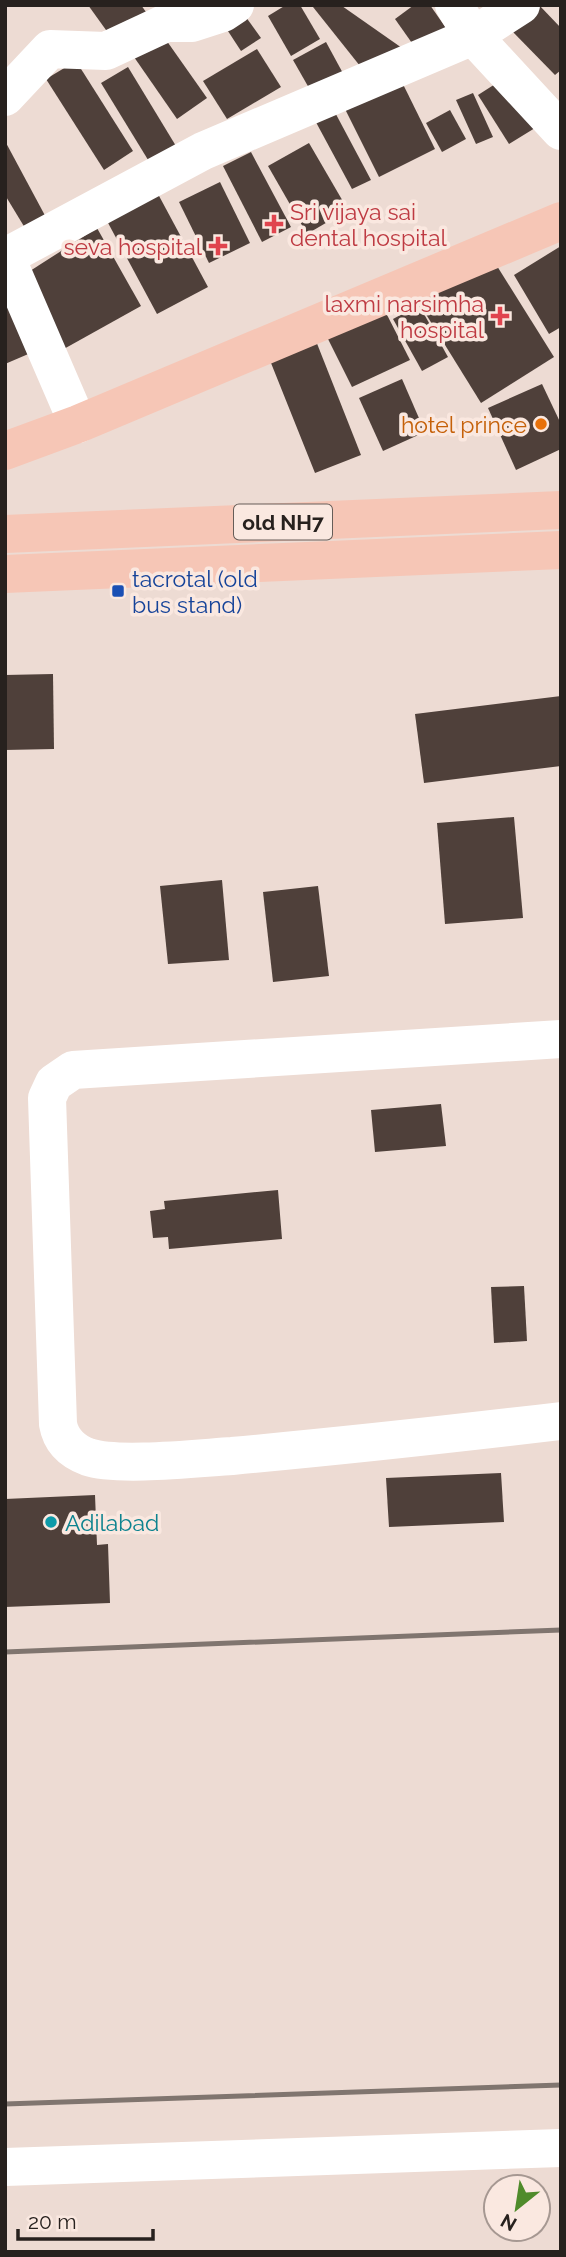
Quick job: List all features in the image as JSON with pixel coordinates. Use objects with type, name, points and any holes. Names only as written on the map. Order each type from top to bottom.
[{"type":"main road","points":[[5,451],[78,424],[561,221]]},
{"type":"main road","name":"old NH7","points":[[5,534],[561,510]]},
{"type":"main road","name":"Old NH7","points":[[5,574],[561,550]]},
{"type":"street","points":[[5,97],[50,49],[106,51],[166,23],[192,23],[223,13],[235,5]]},
{"type":"street","points":[[78,424],[6,256],[203,151],[464,21],[521,5]]},
{"type":"street","points":[[464,21],[561,131]]},
{"type":"street","points":[[561,1039],[73,1070],[54,1083],[47,1098],[58,1424],[60,1434],[76,1451],[100,1460],[184,1460],[384,1442],[561,1421]]},
{"type":"street","points":[[5,2166],[561,2148]]},
{"type":"building","points":[[88,5],[141,5],[146,12],[111,37]]},
{"type":"building","points":[[286,5],[300,5],[320,39],[291,56],[268,16]]},
{"type":"building","points":[[414,5],[430,5],[448,31],[419,53],[395,19]]},
{"type":"building","points":[[539,5],[561,28],[561,70],[555,75],[512,31]]},
{"type":"building","points":[[342,6],[402,48],[368,76],[313,7]]},
{"type":"building","points":[[243,13],[261,38],[241,51],[224,25]]},
{"type":"building","points":[[164,37],[207,98],[177,119],[134,57]]},
{"type":"building","points":[[326,42],[345,77],[313,95],[293,60]]},
{"type":"building","points":[[257,49],[281,87],[227,119],[203,81]]},
{"type":"building","points":[[76,61],[133,151],[104,170],[46,79]]},
{"type":"building","points":[[128,67],[179,151],[153,168],[101,83]]},
{"type":"building","points":[[397,72],[435,149],[379,177],[341,101]]},
{"type":"building","points":[[503,79],[535,128],[509,144],[478,95]]},
{"type":"building","points":[[473,93],[493,137],[476,144],[456,100]]},
{"type":"building","points":[[330,103],[371,180],[352,189],[311,113]]},
{"type":"building","points":[[450,110],[466,139],[442,152],[426,123]]},
{"type":"building","points":[[5,141],[49,223],[25,228],[5,195]]},
{"type":"building","points":[[309,143],[348,210],[307,234],[268,166]]},
{"type":"building","points":[[251,152],[291,227],[262,242],[223,166]]},
{"type":"building","points":[[220,182],[250,243],[209,263],[179,202]]},
{"type":"building","points":[[158,194],[208,287],[157,314],[107,221]]},
{"type":"building","points":[[97,228],[141,306],[62,350],[30,271]]},
{"type":"building","points":[[561,246],[561,327],[549,334],[514,275]]},
{"type":"building","points":[[492,258],[554,357],[481,403],[419,303]]},
{"type":"building","points":[[5,287],[33,352],[5,364]]},
{"type":"building","points":[[419,305],[448,357],[422,371],[393,319]]},
{"type":"building","points":[[383,307],[410,360],[352,387],[326,335]]},
{"type":"building","points":[[316,341],[361,455],[315,473],[269,358]]},
{"type":"building","points":[[402,379],[425,432],[383,451],[359,398]]},
{"type":"building","points":[[542,384],[561,424],[561,449],[516,470],[488,408]]},
{"type":"building","points":[[53,674],[54,749],[5,750],[5,675]]},
{"type":"building","points":[[561,696],[561,766],[424,783],[415,714]]},
{"type":"building","points":[[514,817],[523,918],[445,924],[437,823]]},
{"type":"building","points":[[222,880],[229,960],[168,964],[160,886]]},
{"type":"building","points":[[318,886],[329,976],[273,982],[263,892]]},
{"type":"building","points":[[441,1104],[446,1146],[375,1152],[371,1110]]},
{"type":"building","points":[[278,1190],[282,1239],[169,1249],[168,1237],[153,1238],[150,1211],[165,1209],[164,1201]]},
{"type":"building","points":[[524,1286],[527,1341],[494,1343],[491,1287]]},
{"type":"building","points":[[501,1473],[504,1522],[389,1527],[386,1478]]},
{"type":"building","points":[[95,1495],[97,1545],[108,1544],[110,1603],[5,1607],[5,1499]]},
{"type":"railway","points":[[5,1652],[561,1630]]},
{"type":"railway","points":[[5,2104],[561,2085]]},
{"type":"place","name":"Sri vijaya sai dental hospital","points":[[274,224]]},
{"type":"place","name":"seva hospital","points":[[218,246]]},
{"type":"place","name":"laxmi narsimha hospital","points":[[500,316]]},
{"type":"place","name":"hotel prince","points":[[541,424]]},
{"type":"place","name":"tacrotal (old bus stand)","points":[[118,591]]},
{"type":"place","name":"Adilabad","points":[[51,1522]]}]
